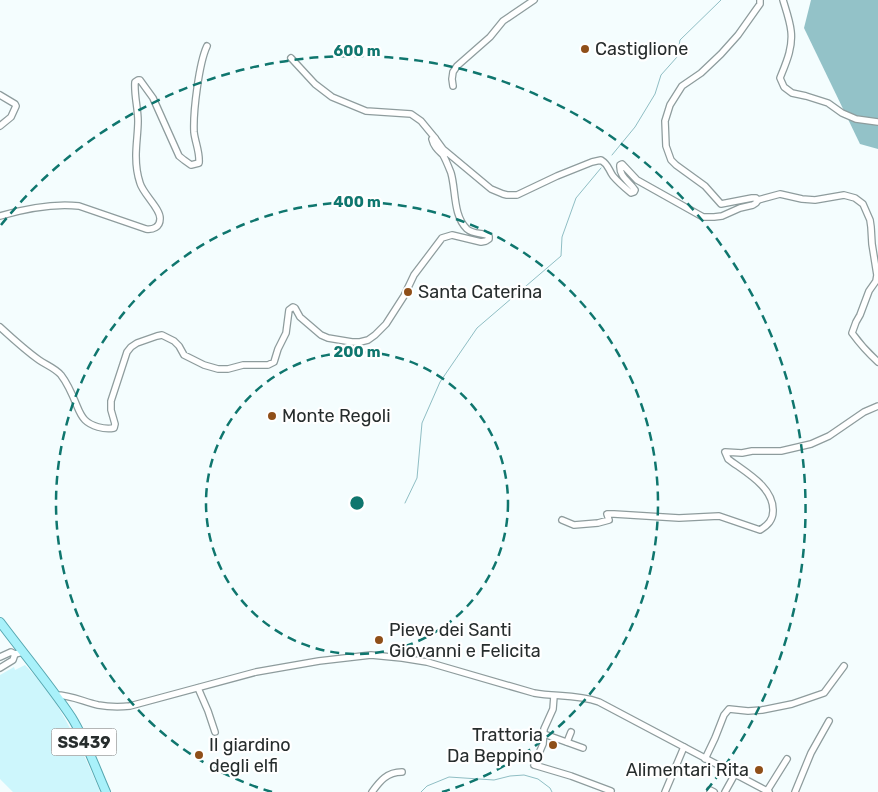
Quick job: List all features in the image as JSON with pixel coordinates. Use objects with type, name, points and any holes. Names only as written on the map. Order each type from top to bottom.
[{"type":"main road","name":"SS439","points":[[0,622],[19,653],[56,695],[72,719],[106,792]]},
{"type":"street","points":[[453,86],[453,72],[457,66],[490,37],[503,21],[534,0]]},
{"type":"street","points":[[758,200],[752,198],[721,204],[705,186],[671,160],[666,146],[665,121],[670,105],[682,86],[721,54],[738,35],[760,4],[760,0]]},
{"type":"street","points":[[783,0],[791,34],[790,52],[780,78],[784,88],[792,93],[828,103],[842,113],[856,119],[878,122]]},
{"type":"street","points":[[0,216],[32,209],[68,205],[79,206],[146,229],[156,228],[160,222],[160,216],[142,191],[138,172],[136,155],[138,120],[135,82],[140,80],[153,98],[179,156],[191,165],[199,163],[194,131],[195,106],[200,72],[207,46]]},
{"type":"street","points":[[291,58],[315,84],[332,97],[366,112],[411,114],[421,121],[443,149],[491,189],[503,194],[517,195],[558,176],[601,160],[607,163],[612,174],[631,193],[635,190],[621,174],[619,168],[622,164],[637,180],[703,217],[714,218],[722,216],[740,208],[753,205],[758,200],[780,194],[815,200],[844,195],[855,198],[863,204],[870,220],[877,275],[852,333],[858,343],[878,362]]},
{"type":"street","points":[[0,96],[16,106],[11,117],[0,126]]},
{"type":"street","points":[[0,327],[41,362],[60,374],[81,416],[86,422],[108,429],[114,428],[115,424],[111,410],[111,401],[127,352],[131,347],[157,336],[162,335],[174,340],[184,355],[204,365],[228,370],[244,366],[268,366],[272,364],[286,333],[289,310],[291,308],[295,308],[300,317],[321,335],[328,338],[352,342],[368,340],[386,324],[404,296],[414,275],[442,238],[452,235],[481,242],[489,239],[487,234],[474,233],[464,225],[457,208],[451,173],[443,156],[432,142],[432,139],[435,138]]},
{"type":"street","points":[[562,520],[574,525],[609,520],[607,514],[679,518],[719,516],[760,530],[768,525],[773,517],[771,497],[764,487],[728,460],[725,452],[782,450],[811,444],[829,436],[864,412],[878,406]]},
{"type":"street","points":[[0,657],[11,652],[19,653]]},
{"type":"street","points":[[0,668],[13,660],[19,653]]},
{"type":"street","points":[[56,695],[98,705],[120,706],[142,703],[285,666],[371,656],[402,658],[427,662],[538,694],[554,696],[571,695],[599,702],[768,792],[787,758]]},
{"type":"street","points":[[706,759],[724,715],[729,709],[762,710],[792,704],[824,693],[844,666]]},
{"type":"street","points":[[198,688],[216,732]]},
{"type":"street","points":[[554,696],[553,708],[544,729],[543,744],[534,765],[611,791]]},
{"type":"street","points":[[795,792],[812,753],[829,721]]},
{"type":"street","points":[[567,742],[571,732]]},
{"type":"street","points":[[544,734],[583,748]]},
{"type":"street","points":[[665,792],[684,747]]},
{"type":"street","points":[[372,792],[383,778],[395,772],[402,772]]},
{"type":"street","points":[[724,792],[735,774]]},
{"type":"street","points":[[710,792],[710,790],[714,792]]},
{"type":"shaded area","points":[[811,0],[878,0],[878,149],[860,144],[804,28]]},
{"type":"shaded area","points":[[25,665],[48,691],[63,715],[99,792],[13,792],[0,779],[0,675],[14,667],[15,670]]},
{"type":"waterway","points":[[612,155],[635,127],[655,94],[661,75],[677,57],[680,40],[721,0]]},
{"type":"waterway","points":[[405,503],[417,478],[422,423],[440,382],[477,328],[561,256],[562,237],[576,198],[601,168]]},
{"type":"waterway","points":[[421,792],[427,786],[449,777],[494,780],[524,775],[538,779],[550,788],[552,792]]},
{"type":"place","name":"Castiglione","points":[[585,49]]},
{"type":"place","name":"Santa Caterina","points":[[408,292]]},
{"type":"place","name":"Monte Regoli","points":[[272,416]]},
{"type":"place","name":"Pieve dei Santi Giovanni e Felicita","points":[[379,640]]},
{"type":"place","name":"Trattoria Da Beppino","points":[[553,745]]},
{"type":"place","name":"Il giardino degli elfi","points":[[199,755]]},
{"type":"place","name":"Alimentari Rita","points":[[759,770]]}]
